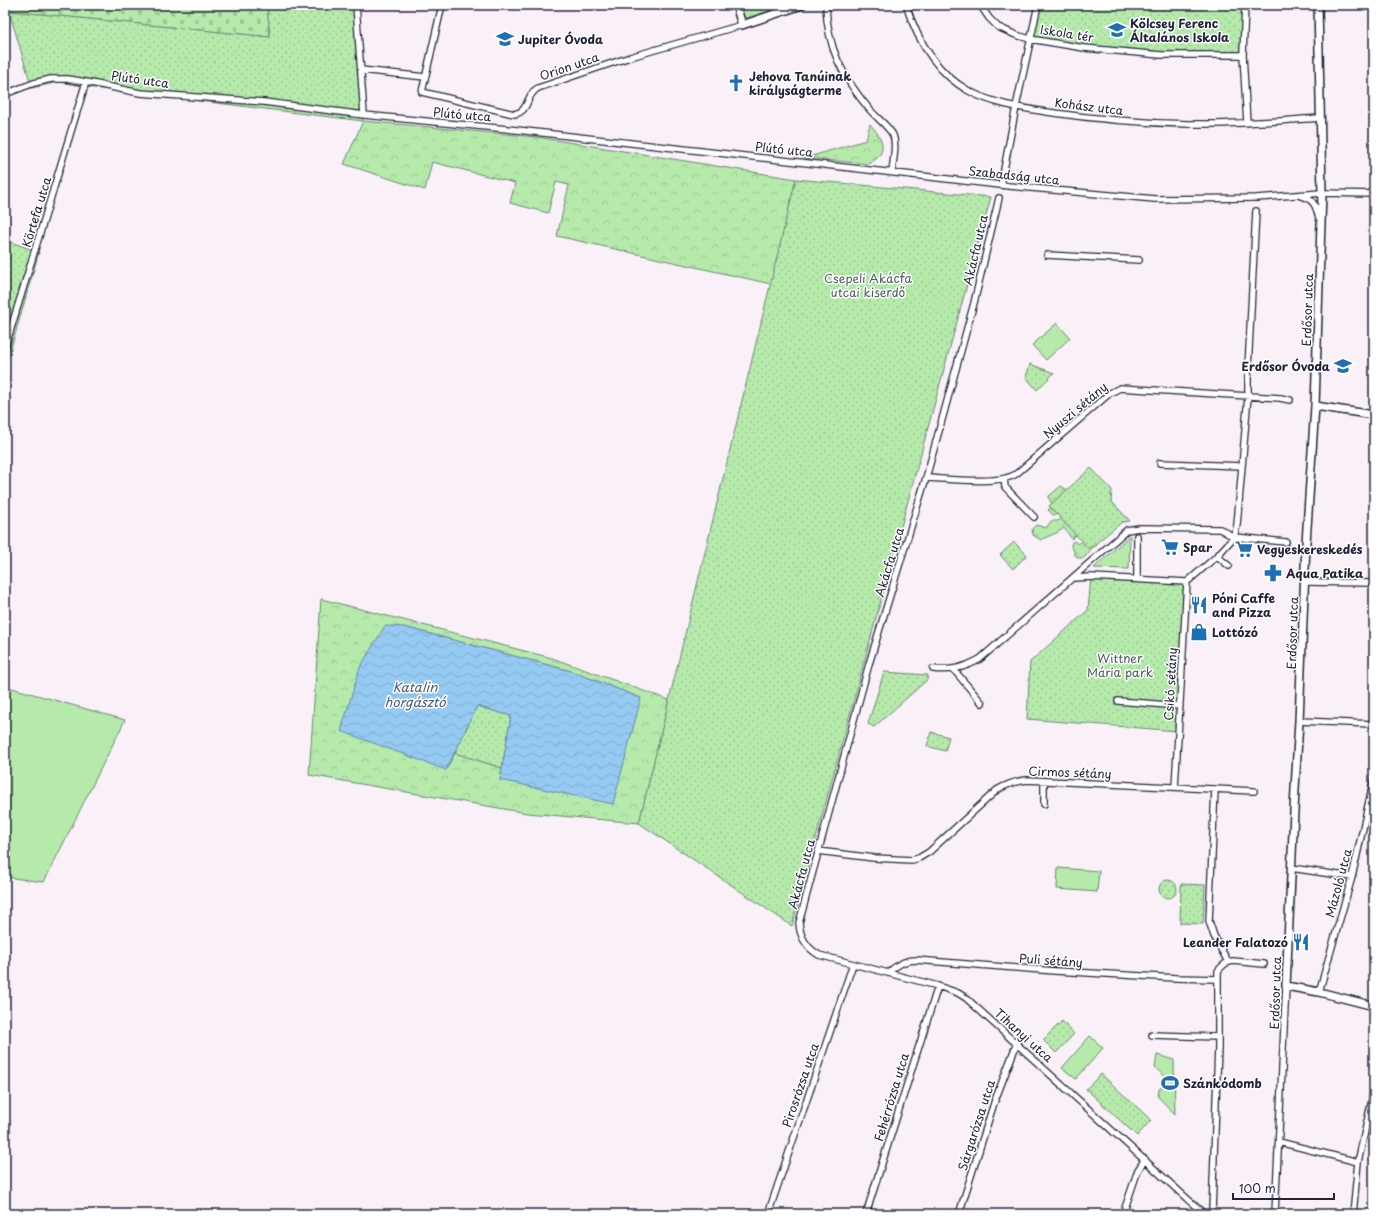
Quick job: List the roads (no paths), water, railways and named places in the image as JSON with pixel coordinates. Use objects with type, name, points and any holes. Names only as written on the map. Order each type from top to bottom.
[{"type":"street","points":[[356,5],[364,115]]},
{"type":"street","points":[[361,70],[426,77],[442,5]]},
{"type":"street","points":[[736,5],[742,25]]},
{"type":"street","name":"Orion utca","points":[[426,77],[422,92],[514,114],[520,113],[526,106],[533,91],[538,88],[630,57],[742,25],[802,5]]},
{"type":"street","points":[[826,5],[830,40],[844,76],[862,100],[893,136],[894,144],[892,172]]},
{"type":"street","name":"Kohász utca","points":[[906,5],[917,35],[941,70],[968,91],[984,98],[1016,107],[1072,116],[1131,122],[1190,124],[1247,123],[1320,118]]},
{"type":"street","name":"Iskola tér","points":[[980,5],[989,18],[998,27],[1016,35],[1030,38],[1084,48],[1162,55],[1243,54]]},
{"type":"street","name":"Iskola tér","points":[[1030,38],[1038,5]]},
{"type":"street","points":[[1245,5],[1243,54],[1247,123]]},
{"type":"street","name":"Erdősor utca","points":[[1275,1214],[1291,868],[1300,722],[1305,582],[1315,406],[1322,193],[1318,5]]},
{"type":"street","points":[[1001,185],[1030,38]]},
{"type":"street","name":"Plútó utca","points":[[5,94],[30,84],[51,79],[68,79],[140,93],[264,102],[364,115],[517,130],[892,172]]},
{"type":"street","name":"Körtefa utca","points":[[5,348],[86,82]]},
{"type":"street","name":"Szabadság utca","points":[[892,172],[1001,185],[1155,200],[1256,198],[1322,193],[1374,194]]},
{"type":"street","points":[[1297,195],[1307,197],[1315,203],[1321,223]]},
{"type":"street","name":"Akácfa utca","points":[[800,931],[799,924],[818,851],[869,664],[926,478],[974,303],[999,198]]},
{"type":"street","points":[[1072,578],[1091,577],[1187,582],[1217,556],[1234,537],[1237,525],[1248,396],[1256,211]]},
{"type":"street","points":[[1047,255],[1139,260]]},
{"type":"street","name":"Nyuszi sétány","points":[[926,478],[992,480],[1010,478],[1115,390],[1125,388],[1280,398],[1290,400]]},
{"type":"street","points":[[1315,406],[1374,416]]},
{"type":"street","points":[[1160,463],[1242,466]]},
{"type":"street","points":[[1004,479],[1005,487],[1034,517]]},
{"type":"street","points":[[933,669],[954,670],[970,665],[980,659],[1127,530],[1133,528],[1220,529],[1234,537],[1286,542]]},
{"type":"street","points":[[1136,579],[1137,536]]},
{"type":"street","points":[[1217,556],[1230,566]]},
{"type":"street","name":"Csikó sétány","points":[[1175,787],[1187,582]]},
{"type":"street","points":[[1305,582],[1374,583]]},
{"type":"street","points":[[954,670],[982,703]]},
{"type":"street","points":[[1118,701],[1180,706]]},
{"type":"street","points":[[1300,722],[1374,724]]},
{"type":"street","name":"Mázoló utca","points":[[1319,992],[1352,877],[1374,779]]},
{"type":"street","name":"Cirmos sétány","points":[[818,851],[874,858],[912,860],[919,858],[928,852],[997,790],[1006,784],[1016,781],[1254,791]]},
{"type":"street","points":[[1044,781],[1044,804]]},
{"type":"street","points":[[1209,1214],[1212,1211],[1218,1037],[1218,971],[1228,962],[1214,936],[1209,921],[1215,789]]},
{"type":"street","points":[[1291,868],[1352,877]]},
{"type":"street","name":"Tihanyi utca","points":[[800,931],[803,939],[814,952],[820,955],[938,986],[958,993],[966,998],[1204,1214]]},
{"type":"street","name":"Puli sétány","points":[[888,973],[902,962],[916,960],[1063,972],[1218,979]]},
{"type":"street","name":"Erdősor utca","points":[[1228,962],[1264,964]]},
{"type":"street","name":"Pirosrózsa utca","points":[[768,1214],[853,964]]},
{"type":"street","name":"Fehérrózsa utca","points":[[866,1214],[938,986]]},
{"type":"street","points":[[1286,986],[1319,992],[1374,1006]]},
{"type":"street","points":[[1152,1035],[1218,1037]]},
{"type":"street","name":"Sárgarózsa utca","points":[[959,1214],[994,1103],[1017,1043]]},
{"type":"street","points":[[1353,1214],[1358,1162],[1374,1091]]},
{"type":"street","points":[[1279,1142],[1358,1162]]},
{"type":"street","points":[[1123,1214],[1138,1170],[1145,1159]]},
{"type":"water","name":"Katalin horgásztó","points":[[385,626],[404,627],[571,671],[641,698],[613,804],[500,780],[511,716],[477,706],[446,770],[341,731],[360,667]]},
{"type":"place","name":"Kölcsey Ferenc Általános Iskola","points":[[1117,30]]},
{"type":"place","name":"Jupiter Óvoda","points":[[505,39]]},
{"type":"place","name":"Jehova Tanúinak királyságterme","points":[[736,83]]},
{"type":"place","name":"Erdősor Óvoda","points":[[1343,366]]},
{"type":"place","name":"Spar","points":[[1170,547]]},
{"type":"place","name":"Vegyeskereskedés","points":[[1244,549]]},
{"type":"place","name":"Aqua Patika","points":[[1273,573]]},
{"type":"place","name":"Póni Caffe and Pizza","points":[[1199,605]]},
{"type":"place","name":"Lottózó","points":[[1199,632]]},
{"type":"place","name":"Leander Falatozó","points":[[1301,942]]},
{"type":"place","name":"Szánkódomb","points":[[1170,1083]]},
{"type":"park label","name":"Csepeli Akácfa utcai kiserdő","points":[[868,285]]},
{"type":"park label","name":"Wittner Mária park","points":[[1120,665]]}]
